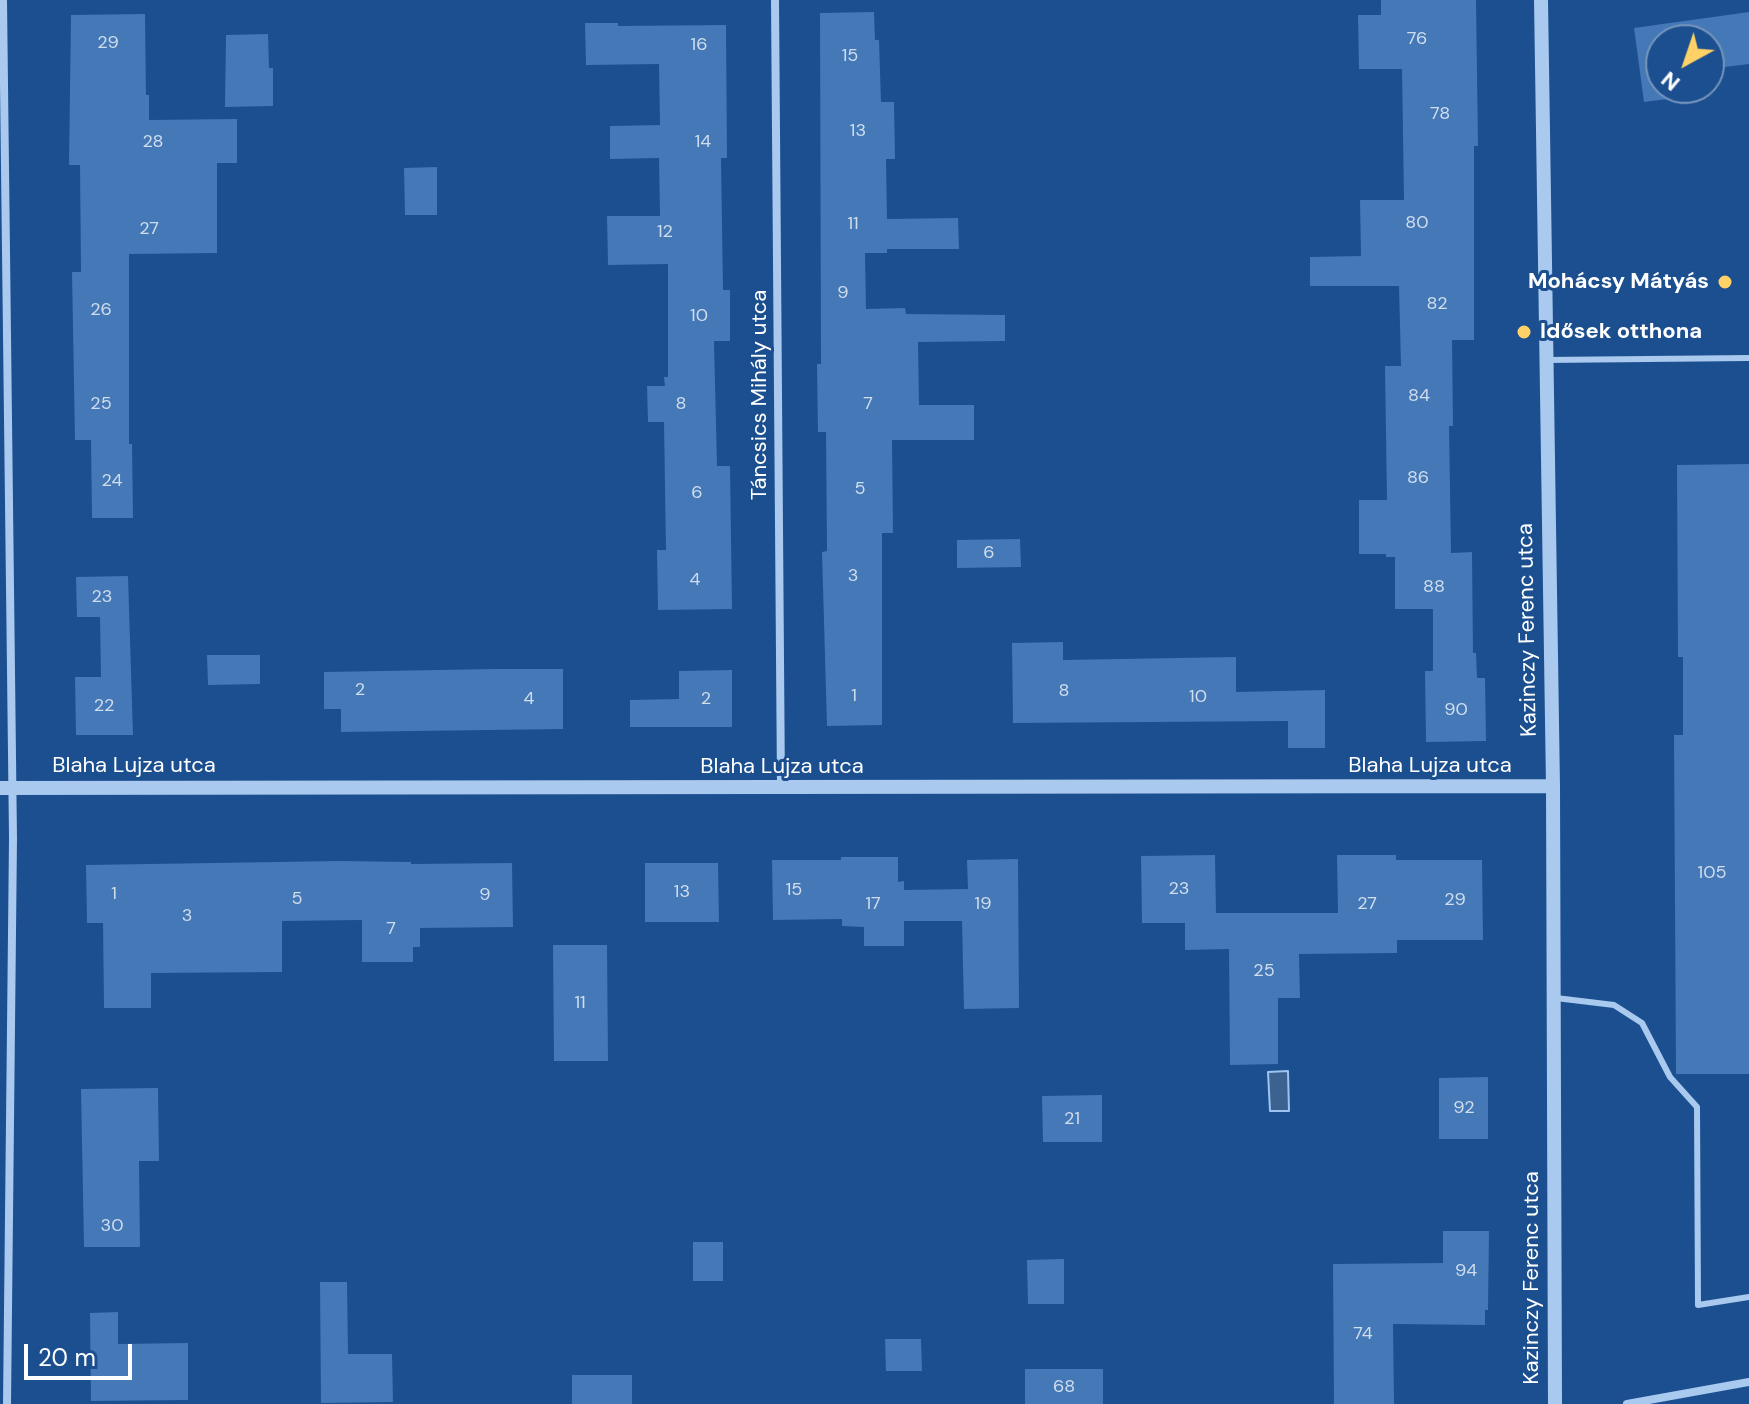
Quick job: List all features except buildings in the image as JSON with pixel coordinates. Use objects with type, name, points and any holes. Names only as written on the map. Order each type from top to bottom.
[{"type":"street","points":[[3,0],[5,788],[13,838],[7,1404]]},
{"type":"street","name":"Táncsics Mihály utca","points":[[775,0],[781,789]]},
{"type":"street","name":"Kazinczy Ferenc utca","points":[[1541,0],[1553,786],[1555,1404]]},
{"type":"street","name":"Blaha Lujza utca","points":[[5,788],[1553,786]]},
{"type":"street","points":[[1627,1404],[1749,1382]]},
{"type":"lane","points":[[1546,360],[1749,358]]},
{"type":"lane","points":[[1552,998],[1614,1005],[1642,1023],[1670,1077],[1697,1107],[1698,1305],[1749,1297]]},
{"type":"water","points":[[1288,1071],[1289,1111],[1270,1111],[1268,1072]]},
{"type":"place","name":"Mohácsy Mátyás","points":[[1725,282]]},
{"type":"place","name":"Idősek otthona","points":[[1524,332]]}]
